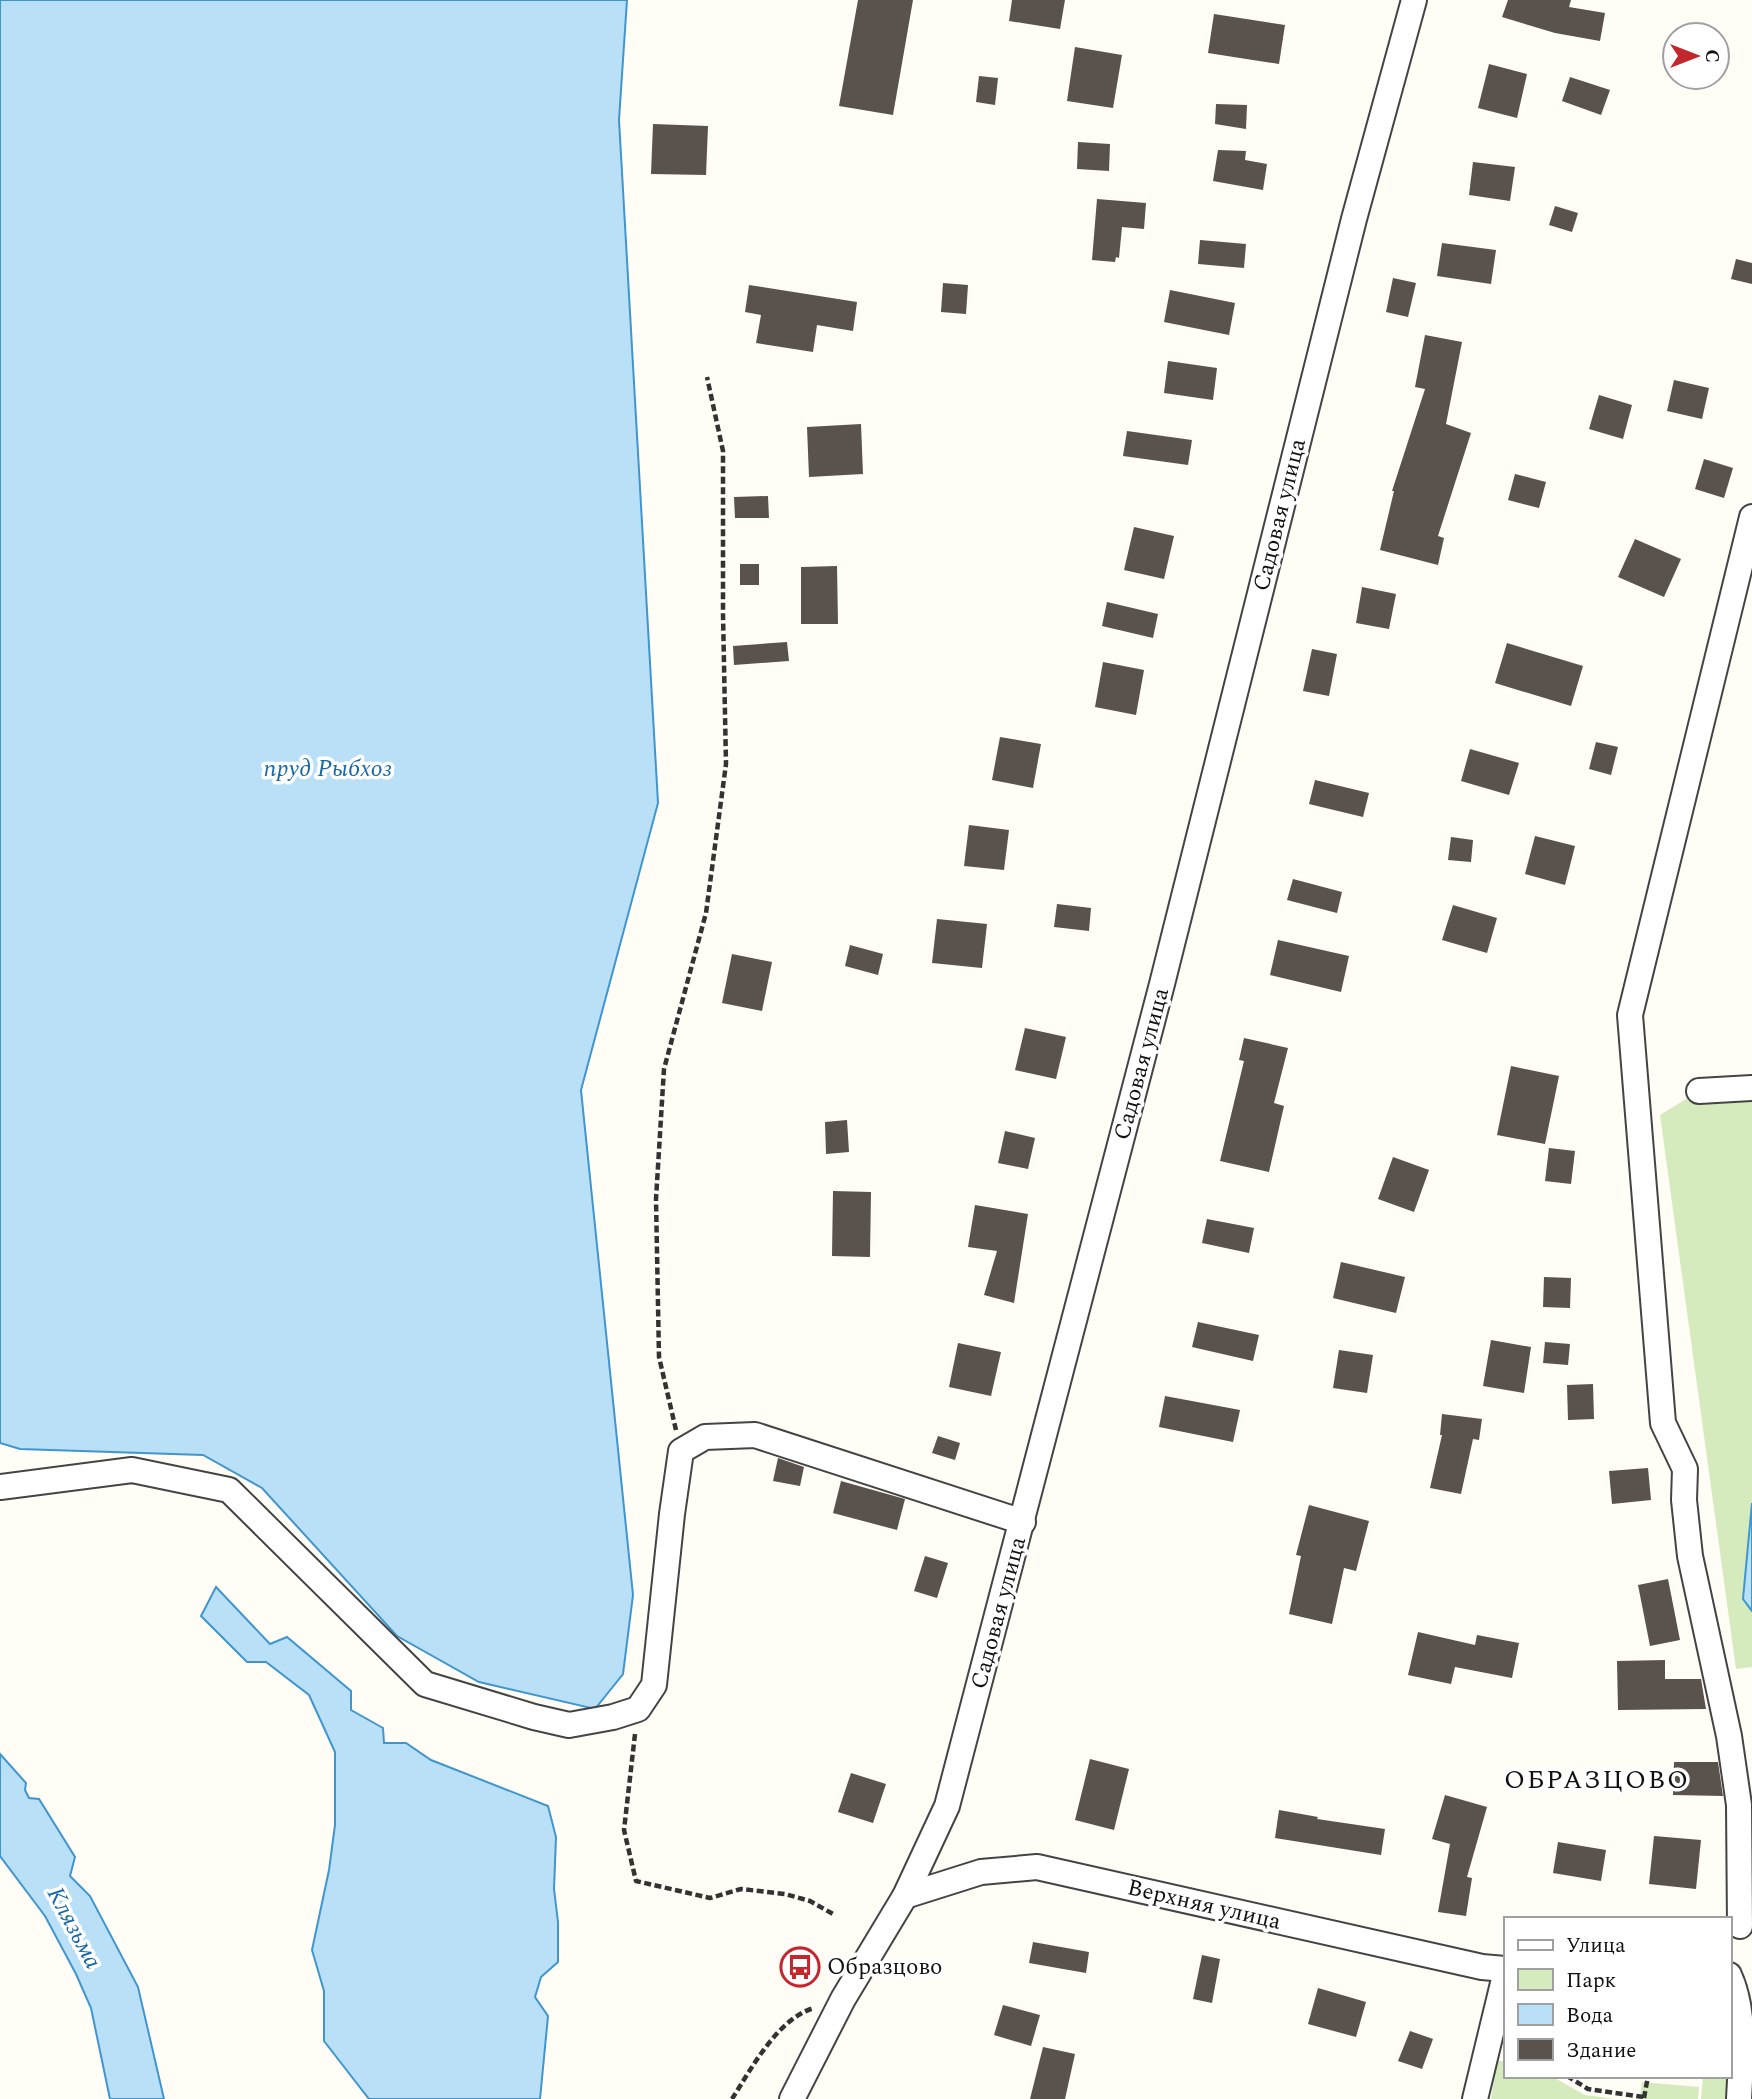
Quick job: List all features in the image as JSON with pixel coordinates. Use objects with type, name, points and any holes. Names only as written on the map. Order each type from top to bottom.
[{"type":"street","name":"Садовая улица","points":[[792,2099],[843,1999],[905,1896],[947,1806],[1166,971],[1354,219],[1414,0]]},
{"type":"street","points":[[1740,1927],[1740,1805],[1730,1737],[1690,1556],[1684,1500],[1685,1469],[1663,1423],[1630,1015],[1752,517]]},
{"type":"street","points":[[1699,1091],[1752,1088]]},
{"type":"street","points":[[0,1487],[132,1470],[229,1490],[425,1684],[569,1725],[638,1709],[654,1685],[681,1451],[705,1437],[755,1435],[1023,1522]]},
{"type":"street","name":"Верхняя улица","points":[[905,1896],[981,1872],[1037,1867],[1482,1967],[1504,1969]]},
{"type":"street","points":[[1475,2099],[1504,1979]]},
{"type":"street","points":[[1731,1980],[1735,1989],[1741,2035],[1740,2099]]},
{"type":"path","points":[[681,1451],[659,1357],[656,1199],[664,1069],[706,913],[726,764],[723,451],[707,377]]},
{"type":"path","points":[[638,1709],[624,1830],[636,1881],[710,1898],[741,1889],[785,1894],[810,1900],[833,1914]]},
{"type":"path","points":[[732,2099],[767,2043],[803,2011],[843,1999]]},
{"type":"path","points":[[1570,2078],[1588,2089],[1644,2098],[1648,2078]]},
{"type":"green space","points":[[1752,1092],[1752,1667],[1736,1669],[1660,1115],[1691,1096]]},
{"type":"green space","points":[[1497,2061],[1504,2061],[1504,2078],[1555,2078],[1585,2095],[1615,2099],[1491,2099]]},
{"type":"green space","points":[[1703,2078],[1727,2078],[1725,2099],[1701,2099]]},
{"type":"green space","points":[[1642,2082],[1699,2087],[1698,2099],[1640,2099]]},
{"type":"water","name":"пруд Рыбхоз","points":[[0,0],[627,0],[619,120],[658,803],[581,1090],[633,1595],[623,1674],[595,1709],[479,1682],[397,1636],[262,1488],[203,1455],[20,1449],[0,1443]]},
{"type":"water","points":[[1752,1503],[1752,1611],[1743,1599]]},
{"type":"water","points":[[216,1587],[270,1644],[287,1637],[351,1691],[351,1710],[383,1728],[384,1743],[406,1743],[431,1760],[548,1806],[556,1837],[554,1889],[558,1922],[558,1962],[541,1977],[535,1997],[548,2016],[540,2099],[369,2099],[324,2041],[324,1991],[312,1950],[329,1870],[335,1825],[335,1752],[309,1695],[266,1662],[247,1662],[201,1616]]},
{"type":"water","name":"Клязьма","points":[[0,1754],[26,1783],[25,1790],[29,1798],[39,1799],[75,1857],[70,1876],[90,1896],[138,1987],[164,2099],[110,2099],[91,2008],[76,1974],[45,1916],[0,1856]]},
{"type":"building","points":[[858,0],[913,0],[893,115],[839,106]]},
{"type":"building","points":[[1012,0],[1065,0],[1060,29],[1009,21]]},
{"type":"building","points":[[1508,0],[1571,0],[1569,7],[1605,13],[1600,41],[1555,33],[1502,17]]},
{"type":"building","points":[[1214,14],[1285,25],[1279,64],[1208,53]]},
{"type":"building","points":[[1075,47],[1122,55],[1113,108],[1067,101]]},
{"type":"building","points":[[1489,64],[1527,74],[1517,118],[1478,108]]},
{"type":"building","points":[[979,76],[998,78],[995,105],[976,102]]},
{"type":"building","points":[[1570,77],[1610,90],[1601,115],[1562,101]]},
{"type":"building","points":[[1216,104],[1247,105],[1246,129],[1215,124]]},
{"type":"building","points":[[653,124],[708,126],[706,175],[651,174]]},
{"type":"building","points":[[1078,142],[1110,144],[1109,171],[1077,169]]},
{"type":"building","points":[[1218,150],[1246,151],[1245,160],[1267,164],[1263,190],[1213,181]]},
{"type":"building","points":[[1473,162],[1515,167],[1510,201],[1469,195]]},
{"type":"building","points":[[1097,199],[1146,203],[1144,229],[1122,227],[1119,258],[1116,257],[1115,262],[1092,260]]},
{"type":"building","points":[[1555,206],[1578,213],[1572,232],[1549,225]]},
{"type":"building","points":[[1200,240],[1246,244],[1244,268],[1198,264]]},
{"type":"building","points":[[1442,243],[1496,250],[1491,284],[1437,276]]},
{"type":"building","points":[[1736,259],[1752,263],[1752,284],[1731,279]]},
{"type":"building","points":[[1393,278],[1416,283],[1408,317],[1386,312]]},
{"type":"building","points":[[943,283],[968,285],[966,314],[941,312]]},
{"type":"building","points":[[749,285],[857,302],[853,331],[817,325],[813,352],[756,343],[761,315],[745,312]]},
{"type":"building","points":[[1170,290],[1235,303],[1229,335],[1164,322]]},
{"type":"building","points":[[1425,335],[1462,342],[1446,424],[1471,433],[1438,536],[1444,538],[1438,565],[1380,550],[1392,491],[1425,389],[1415,387]]},
{"type":"building","points":[[1168,361],[1217,368],[1213,400],[1164,393]]},
{"type":"building","points":[[1674,380],[1709,388],[1702,419],[1667,411]]},
{"type":"building","points":[[1599,395],[1632,405],[1623,439],[1589,429]]},
{"type":"building","points":[[861,424],[863,474],[809,477],[807,427]]},
{"type":"building","points":[[1127,431],[1192,440],[1188,465],[1123,456]]},
{"type":"building","points":[[1704,459],[1733,468],[1724,498],[1695,489]]},
{"type":"building","points":[[1515,474],[1546,482],[1539,508],[1508,500]]},
{"type":"building","points":[[768,496],[769,518],[735,518],[734,497]]},
{"type":"building","points":[[1134,527],[1174,536],[1164,579],[1124,570]]},
{"type":"building","points":[[1635,539],[1681,559],[1664,597],[1618,577]]},
{"type":"building","points":[[740,564],[759,564],[759,585],[740,585]]},
{"type":"building","points":[[837,566],[838,624],[801,624],[801,567]]},
{"type":"building","points":[[1362,587],[1396,594],[1389,629],[1356,623]]},
{"type":"building","points":[[1107,602],[1158,614],[1153,638],[1102,626]]},
{"type":"building","points":[[787,642],[789,661],[734,665],[733,646]]},
{"type":"building","points":[[1507,643],[1583,666],[1571,706],[1495,683]]},
{"type":"building","points":[[1312,649],[1337,654],[1329,696],[1303,691]]},
{"type":"building","points":[[1103,662],[1144,670],[1136,715],[1095,707]]},
{"type":"building","points":[[1000,737],[1041,744],[1033,788],[992,780]]},
{"type":"building","points":[[1596,742],[1618,747],[1611,775],[1589,769]]},
{"type":"building","points":[[1470,749],[1519,763],[1509,795],[1461,781]]},
{"type":"building","points":[[1315,780],[1369,793],[1363,817],[1309,804]]},
{"type":"building","points":[[969,825],[1009,830],[1004,870],[964,866]]},
{"type":"building","points":[[1535,836],[1575,846],[1565,885],[1525,874]]},
{"type":"building","points":[[1451,837],[1473,840],[1471,862],[1448,860]]},
{"type":"building","points":[[1293,879],[1342,892],[1337,913],[1287,900]]},
{"type":"building","points":[[1057,904],[1091,908],[1089,931],[1054,927]]},
{"type":"building","points":[[1453,905],[1497,918],[1487,953],[1442,940]]},
{"type":"building","points":[[937,919],[987,924],[982,968],[932,963]]},
{"type":"building","points":[[1278,940],[1349,956],[1341,992],[1270,975]]},
{"type":"building","points":[[850,945],[883,954],[878,975],[845,966]]},
{"type":"building","points":[[732,954],[772,962],[762,1011],[722,1003]]},
{"type":"building","points":[[1025,1028],[1066,1037],[1056,1079],[1015,1070]]},
{"type":"building","points":[[1244,1038],[1288,1048],[1274,1103],[1284,1106],[1269,1172],[1220,1161],[1244,1061],[1239,1060]]},
{"type":"building","points":[[1511,1066],[1559,1076],[1545,1144],[1497,1135]]},
{"type":"building","points":[[847,1120],[849,1152],[826,1154],[825,1122]]},
{"type":"building","points":[[1005,1131],[1035,1138],[1028,1169],[998,1163]]},
{"type":"building","points":[[1549,1148],[1575,1151],[1571,1184],[1545,1181]]},
{"type":"building","points":[[1393,1157],[1429,1170],[1414,1212],[1378,1199]]},
{"type":"building","points":[[833,1191],[871,1192],[870,1257],[832,1256]]},
{"type":"building","points":[[975,1205],[1028,1214],[1014,1303],[984,1295],[997,1251],[968,1247]]},
{"type":"building","points":[[1207,1219],[1254,1228],[1249,1253],[1202,1243]]},
{"type":"building","points":[[1341,1262],[1405,1277],[1396,1313],[1333,1298]]},
{"type":"building","points":[[1544,1277],[1571,1278],[1570,1308],[1543,1307]]},
{"type":"building","points":[[1198,1322],[1259,1335],[1253,1361],[1192,1347]]},
{"type":"building","points":[[1491,1340],[1531,1347],[1524,1393],[1483,1386]]},
{"type":"building","points":[[1545,1342],[1570,1344],[1568,1365],[1543,1363]]},
{"type":"building","points":[[958,1343],[1001,1352],[991,1396],[949,1387]]},
{"type":"building","points":[[1339,1350],[1373,1355],[1367,1393],[1333,1388]]},
{"type":"building","points":[[1593,1384],[1594,1419],[1568,1420],[1567,1385]]},
{"type":"building","points":[[1165,1396],[1240,1410],[1233,1442],[1159,1427]]},
{"type":"building","points":[[1442,1414],[1482,1419],[1479,1440],[1473,1439],[1461,1494],[1430,1488],[1442,1435]]},
{"type":"building","points":[[938,1436],[960,1443],[955,1460],[932,1453]]},
{"type":"building","points":[[778,1458],[804,1467],[800,1486],[773,1481]]},
{"type":"building","points":[[1648,1468],[1651,1500],[1612,1504],[1609,1471]]},
{"type":"building","points":[[841,1481],[905,1499],[897,1530],[833,1513]]},
{"type":"building","points":[[1309,1505],[1369,1521],[1356,1571],[1344,1568],[1332,1624],[1289,1614],[1301,1556],[1296,1555]]},
{"type":"building","points":[[925,1556],[948,1563],[937,1598],[914,1591]]},
{"type":"building","points":[[1668,1579],[1680,1640],[1650,1646],[1638,1585]]},
{"type":"building","points":[[1418,1632],[1475,1645],[1477,1635],[1519,1643],[1512,1678],[1455,1667],[1451,1684],[1408,1675]]},
{"type":"building","points":[[1665,1660],[1665,1679],[1701,1679],[1706,1709],[1618,1710],[1617,1661]]},
{"type":"building","points":[[1090,1759],[1129,1769],[1114,1830],[1075,1820]]},
{"type":"building","points":[[1674,1762],[1718,1762],[1723,1796],[1673,1795]]},
{"type":"building","points":[[851,1773],[886,1784],[873,1823],[838,1812]]},
{"type":"building","points":[[1445,1795],[1487,1807],[1467,1877],[1472,1878],[1466,1916],[1438,1912],[1450,1844],[1432,1839]]},
{"type":"building","points":[[1279,1810],[1318,1817],[1317,1819],[1385,1829],[1381,1855],[1275,1838]]},
{"type":"building","points":[[1654,1836],[1701,1840],[1696,1889],[1649,1884]]},
{"type":"building","points":[[1558,1842],[1606,1850],[1601,1881],[1553,1873]]},
{"type":"building","points":[[1033,1942],[1089,1952],[1086,1973],[1029,1963]]},
{"type":"building","points":[[1202,1955],[1220,1959],[1212,2003],[1193,1999]]},
{"type":"building","points":[[1318,1988],[1366,2002],[1356,2037],[1308,2024]]},
{"type":"building","points":[[1003,2005],[1040,2015],[1031,2046],[994,2035]]},
{"type":"building","points":[[1410,2031],[1433,2039],[1422,2069],[1398,2061]]},
{"type":"building","points":[[1043,2047],[1075,2054],[1065,2099],[1030,2099]]},
{"type":"place","name":"Образцово","points":[[800,1967]]},
{"type":"district","name":"ОБРАЗЦОВО","points":[[1597,1780]]}]
